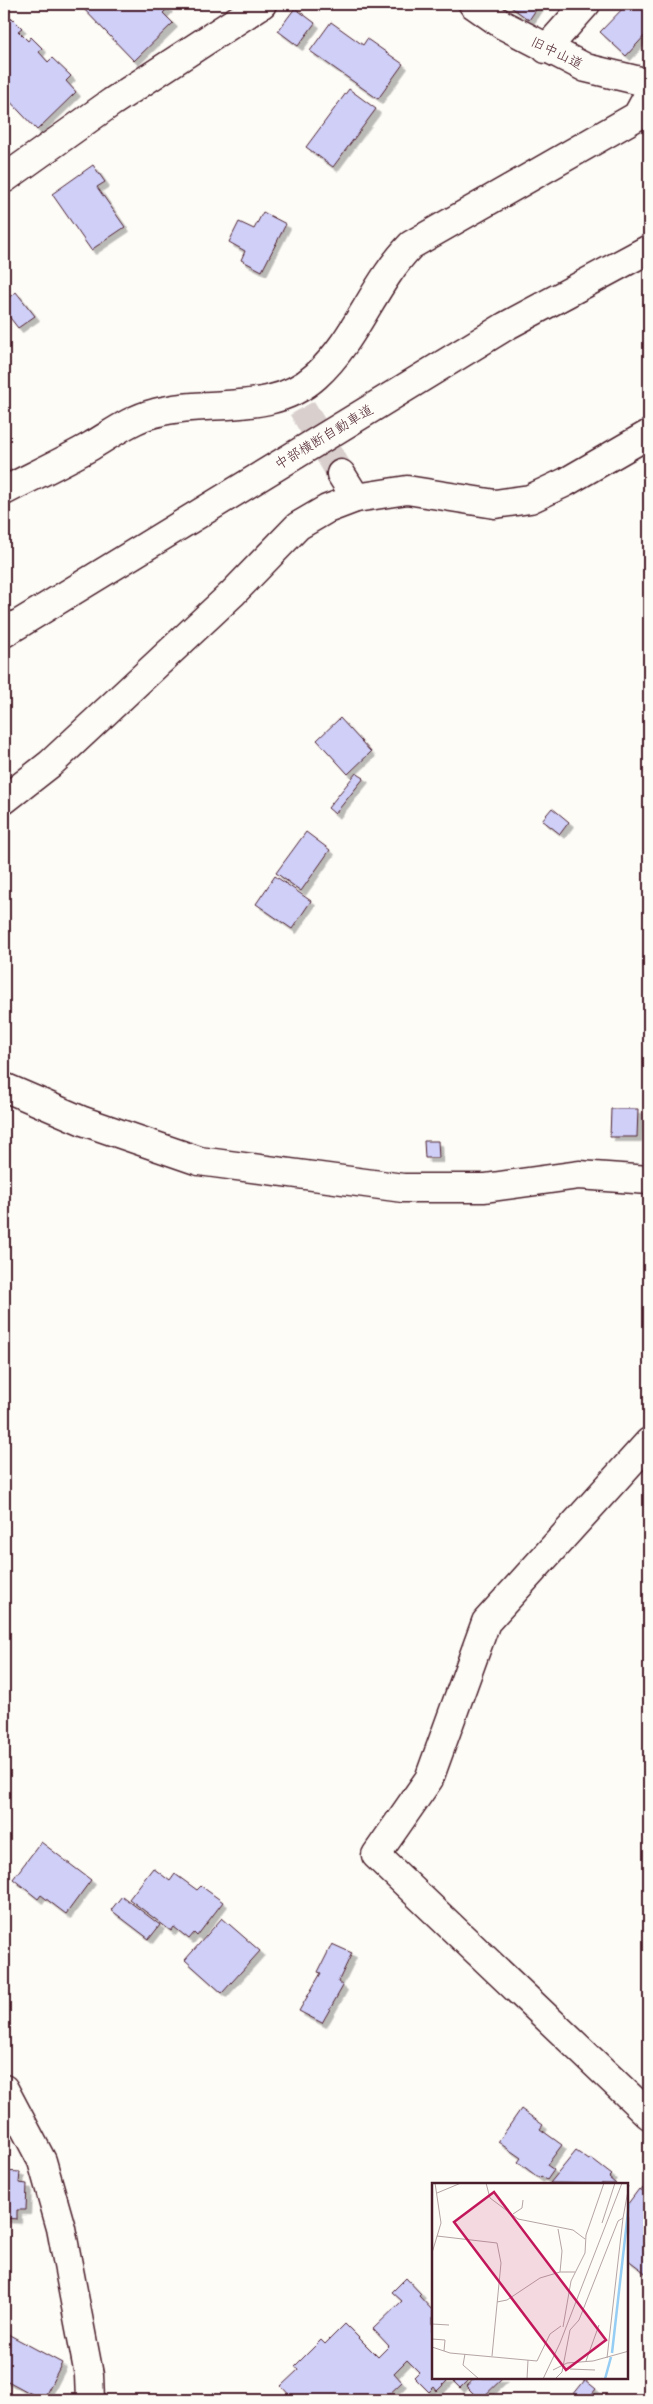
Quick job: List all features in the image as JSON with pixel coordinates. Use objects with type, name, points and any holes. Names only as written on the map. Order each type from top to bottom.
[{"type":"main road","points":[[4,179],[112,102],[262,4]]},
{"type":"main road","name":"旧中山道","points":[[472,4],[503,25],[546,49],[586,68],[649,83]]},
{"type":"main road","points":[[546,49],[586,4]]},
{"type":"main road","points":[[4,491],[92,446],[123,425],[156,412],[298,400],[315,377],[338,352],[385,276],[396,260],[411,245],[637,116],[649,94]]},
{"type":"main road","name":"中部横断自動車道","points":[[4,633],[506,326],[649,249]]},
{"type":"main road","points":[[4,800],[57,758],[233,593],[298,526],[327,509],[356,498],[407,490],[495,504],[530,499],[566,482],[649,434]]},
{"type":"main road","points":[[341,474],[356,498]]},
{"type":"main road","points":[[4,1087],[83,1121],[199,1160],[403,1188],[485,1188],[579,1175],[649,1180]]},
{"type":"main road","points":[[649,1442],[486,1622],[429,1779],[376,1855],[649,2115]]},
{"type":"main road","points":[[4,2089],[42,2161],[55,2208],[89,2374],[90,2400]]},
{"type":"building","points":[[79,4],[163,4],[168,8],[163,13],[173,23],[134,61]]},
{"type":"building","points":[[507,4],[540,4],[529,20]]},
{"type":"building","points":[[627,4],[649,4],[649,31],[626,56],[600,32]]},
{"type":"building","points":[[295,8],[315,23],[298,46],[278,31]]},
{"type":"building","points":[[4,15],[9,20],[12,18],[22,28],[18,31],[28,41],[31,37],[42,48],[39,52],[48,62],[52,58],[71,76],[66,81],[76,92],[37,130],[4,95]]},
{"type":"building","points":[[331,22],[363,45],[367,39],[403,64],[378,99],[310,51]]},
{"type":"building","points":[[349,89],[376,109],[333,167],[306,147]]},
{"type":"building","points":[[93,165],[105,182],[97,187],[125,227],[91,250],[52,194]]},
{"type":"building","points":[[263,212],[286,224],[262,271],[241,260],[245,251],[229,242],[239,222],[254,229]]},
{"type":"building","points":[[16,292],[35,316],[18,328],[4,310],[4,301]]},
{"type":"building","points":[[340,718],[371,752],[348,774],[317,740]]},
{"type":"building","points":[[356,773],[364,778],[335,814],[328,808]]},
{"type":"building","points":[[552,808],[569,822],[560,834],[542,820]]},
{"type":"building","points":[[306,832],[330,850],[301,891],[276,873]]},
{"type":"building","points":[[275,876],[311,901],[292,929],[256,904]]},
{"type":"building","points":[[611,1109],[638,1109],[637,1137],[610,1137]]},
{"type":"building","points":[[424,1141],[438,1141],[439,1158],[425,1158]]},
{"type":"building","points":[[41,1842],[91,1880],[66,1914],[41,1895],[38,1899],[13,1879]]},
{"type":"building","points":[[153,1868],[170,1881],[175,1874],[197,1890],[201,1886],[223,1902],[197,1936],[194,1933],[189,1939],[174,1927],[171,1931],[129,1899]]},
{"type":"building","points":[[122,1896],[160,1925],[149,1939],[111,1910]]},
{"type":"building","points":[[222,1918],[260,1951],[222,1993],[185,1960]]},
{"type":"building","points":[[332,1944],[352,1953],[338,1982],[343,1986],[322,2023],[299,2011],[321,1973],[318,1972]]},
{"type":"building","points":[[521,2109],[543,2125],[540,2129],[562,2145],[547,2165],[554,2170],[547,2180],[541,2176],[539,2178],[518,2162],[521,2158],[498,2142]]},
{"type":"building","points":[[576,2151],[589,2160],[590,2158],[612,2175],[609,2178],[615,2183],[550,2183]]},
{"type":"building","points":[[4,2171],[20,2172],[19,2183],[27,2184],[26,2210],[17,2210],[17,2219],[4,2218]]},
{"type":"building","points":[[643,2188],[649,2193],[648,2275],[628,2260],[628,2204],[639,2189],[641,2191]]},
{"type":"building","points":[[406,2278],[421,2294],[419,2296],[432,2310],[432,2379],[449,2379],[437,2391],[434,2387],[429,2392],[414,2377],[419,2372],[407,2360],[394,2373],[402,2382],[383,2400],[294,2400],[281,2386],[298,2370],[295,2366],[321,2340],[325,2344],[345,2324],[378,2357],[389,2346],[373,2329],[402,2301],[392,2292]]},
{"type":"building","points":[[4,2332],[62,2363],[43,2400],[4,2379]]},
{"type":"building","points":[[451,2379],[469,2379],[460,2388]]},
{"type":"building","points":[[474,2379],[502,2379],[480,2400],[466,2386]]},
{"type":"building","points":[[585,2380],[596,2389],[587,2400],[569,2400]]},
{"type":"building","points":[[602,2394],[608,2400],[595,2400]]},
{"type":"tunnel","points":[[302,408],[341,474]]}]
